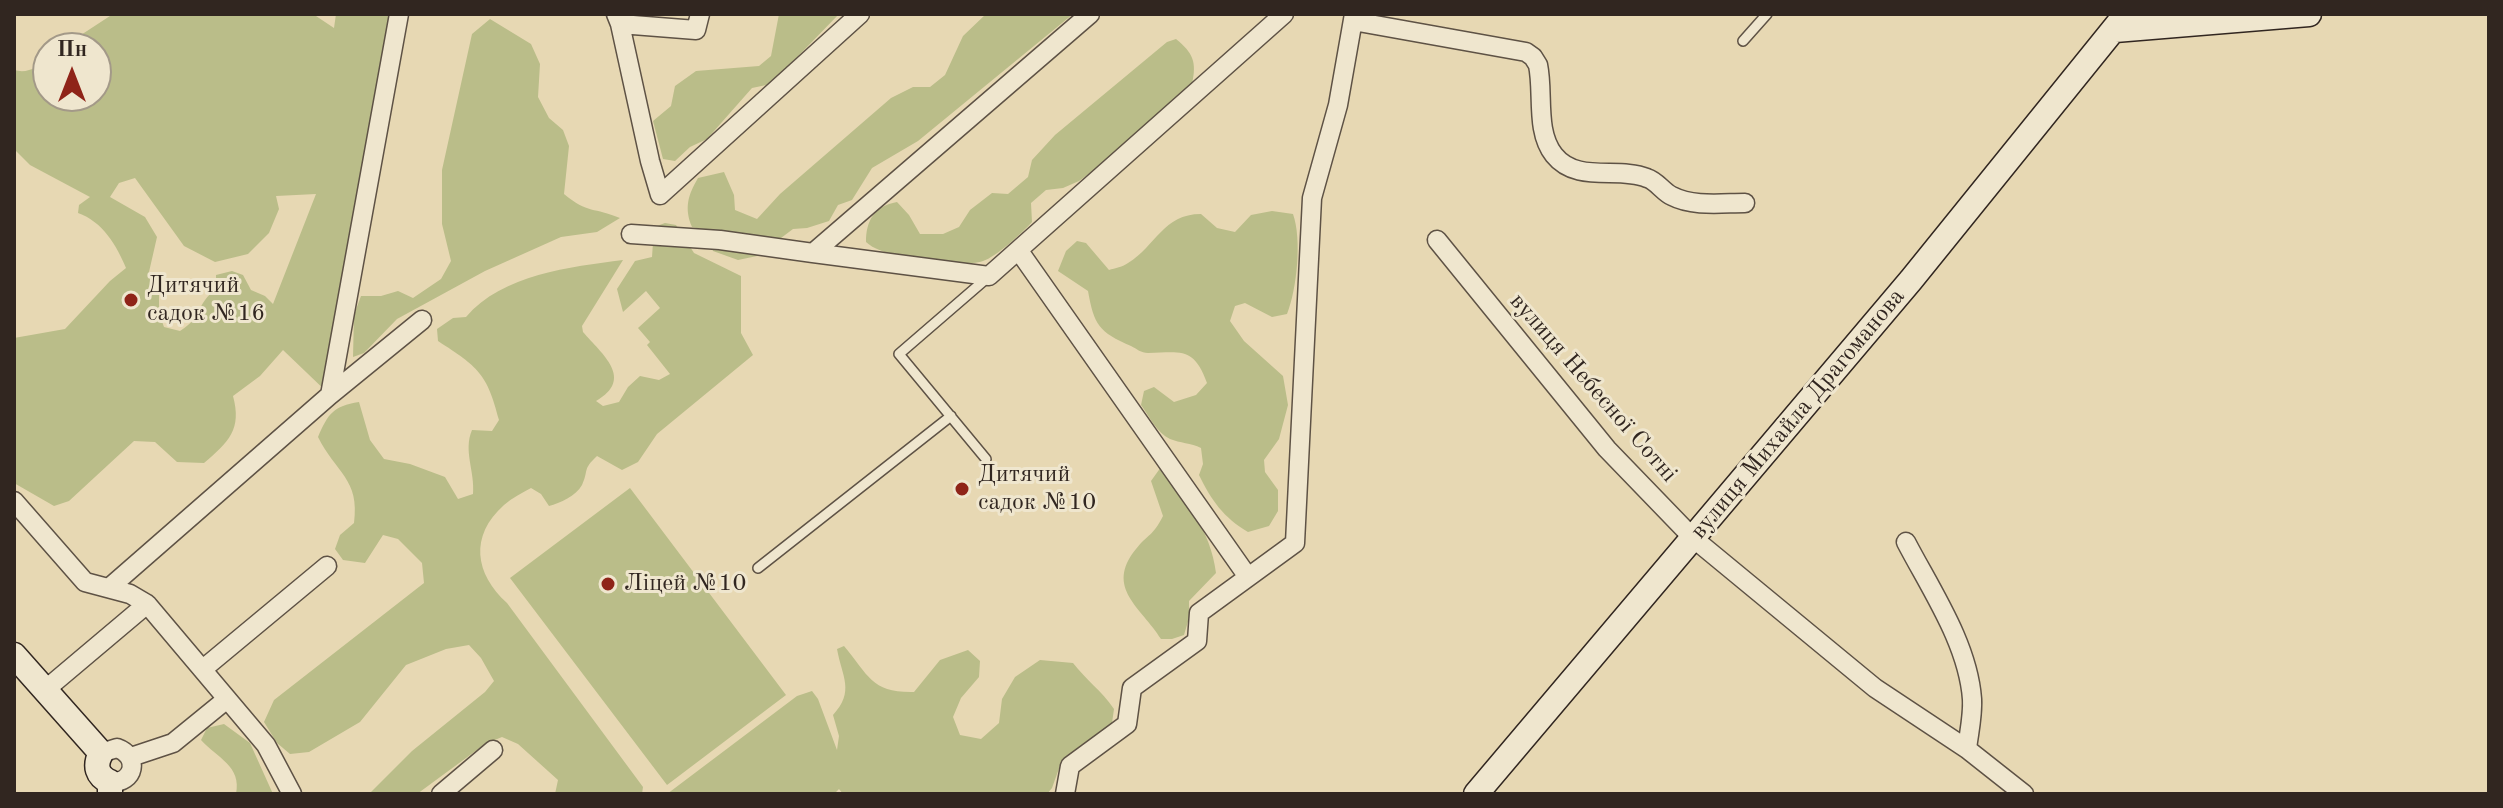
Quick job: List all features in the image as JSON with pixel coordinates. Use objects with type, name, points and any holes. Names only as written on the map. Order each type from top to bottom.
[{"type":"street","points":[[330,395],[399,14]]},
{"type":"street","points":[[700,14],[696,30],[618,19],[660,195],[860,14]]},
{"type":"street","points":[[813,253],[1090,14]]},
{"type":"street","points":[[631,234],[720,240],[989,276],[1284,14]]},
{"type":"street","name":"вулиця Михайла Драгоманова","points":[[1476,794],[1911,280],[2120,22],[2309,14]]},
{"type":"street","points":[[1065,794],[1070,766],[1127,724],[1132,688],[1197,641],[1199,613],[1295,543],[1312,198],[1338,105],[1354,18],[1526,52],[1538,65],[1544,132],[1555,157],[1589,173],[1633,174],[1649,178],[1668,195],[1680,200],[1745,203]]},
{"type":"street","name":"вулиця Небесної Сотні","points":[[1437,240],[1607,449],[1693,538],[1875,688],[1967,749],[2024,794]]},
{"type":"street","points":[[1019,251],[1248,577]]},
{"type":"street","points":[[109,588],[330,395],[422,320]]},
{"type":"street","points":[[14,501],[85,582],[130,594],[147,604],[266,745],[292,794]]},
{"type":"street","points":[[1906,542],[1955,637],[1967,672],[1972,709],[1967,749]]},
{"type":"street","points":[[203,669],[327,566]]},
{"type":"street","points":[[45,690],[147,604]]},
{"type":"street","points":[[14,655],[101,753]]},
{"type":"street","points":[[131,757],[173,743],[227,699]]},
{"type":"street","points":[[117,748],[131,757],[133,768],[127,778],[110,788],[97,770],[101,753],[117,748]]},
{"type":"street","points":[[441,794],[493,750]]},
{"type":"lane","points":[[1743,41],[1767,14]]},
{"type":"lane","points":[[986,459],[899,354],[989,276]]},
{"type":"lane","points":[[758,568],[951,416]]},
{"type":"green space","points":[[113,14],[313,14],[334,28],[336,14],[399,14],[330,395],[283,350],[260,376],[233,396],[236,417],[231,434],[204,463],[177,462],[155,442],[134,441],[69,501],[54,506],[14,483],[14,338],[65,329],[126,268],[108,235],[78,213],[79,205],[90,197],[30,165],[14,149],[14,70],[32,69],[32,112],[112,112],[112,32],[85,32]],"holes":[[[135,178],[184,246],[215,262],[248,254],[269,233],[279,209],[276,196],[316,194],[273,304],[265,296],[251,290],[243,275],[232,271],[216,275],[216,289],[188,326],[180,331],[164,327],[159,313],[159,295],[149,272],[157,237],[145,217],[110,197],[119,183]]]},
{"type":"green space","points":[[779,14],[839,14],[771,84],[752,88],[707,139],[690,147],[675,161],[663,159],[653,121],[671,106],[675,86],[696,71],[759,66],[771,56]]},
{"type":"green space","points":[[986,14],[1073,14],[918,141],[872,168],[852,200],[838,205],[829,221],[793,229],[757,256],[738,260],[713,251],[706,230],[692,227],[688,202],[698,178],[724,172],[734,195],[735,210],[757,219],[780,194],[891,98],[913,87],[930,87],[945,75],[963,36]]},
{"type":"green space","points":[[490,19],[531,44],[540,64],[538,97],[549,118],[563,130],[569,146],[564,194],[585,207],[620,218],[597,232],[561,237],[485,271],[397,319],[364,353],[353,357],[354,315],[361,296],[381,296],[398,291],[413,298],[441,279],[451,261],[442,224],[442,170],[472,34]]},
{"type":"green space","points":[[1176,39],[1192,58],[1192,84],[1101,165],[1079,181],[1063,188],[1046,190],[1031,203],[1032,222],[995,255],[972,263],[940,263],[904,258],[866,242],[873,216],[882,207],[897,202],[920,234],[943,234],[959,227],[970,210],[992,193],[1008,194],[1028,177],[1032,160],[1055,135],[1167,42]]},
{"type":"green space","points":[[1272,211],[1293,214],[1296,224],[1297,264],[1287,314],[1272,317],[1245,303],[1235,306],[1230,321],[1244,341],[1283,376],[1288,405],[1279,439],[1264,460],[1265,472],[1278,490],[1278,511],[1269,526],[1248,532],[1225,514],[1204,484],[1199,475],[1203,464],[1201,448],[1165,436],[1141,405],[1144,391],[1154,387],[1174,402],[1196,395],[1207,383],[1197,363],[1185,354],[1143,352],[1112,336],[1096,320],[1088,291],[1058,271],[1066,251],[1077,241],[1086,243],[1109,270],[1128,263],[1169,225],[1188,215],[1201,214],[1217,228],[1235,232],[1251,215]]},
{"type":"green space","points":[[665,223],[676,225],[694,253],[741,276],[741,333],[753,355],[657,434],[638,462],[622,470],[597,456],[588,467],[579,489],[563,501],[549,506],[541,494],[531,488],[507,502],[485,529],[480,555],[488,580],[496,592],[643,787],[642,794],[555,794],[558,780],[518,744],[502,737],[485,744],[417,794],[369,794],[412,751],[485,692],[494,681],[481,658],[469,645],[446,649],[406,665],[360,722],[309,752],[290,754],[277,743],[264,722],[274,700],[424,583],[422,563],[398,539],[383,535],[365,563],[343,560],[335,549],[340,535],[354,523],[355,508],[350,486],[318,437],[329,417],[343,406],[359,402],[370,440],[384,459],[410,464],[445,477],[458,499],[473,494],[469,453],[472,430],[492,431],[499,420],[485,381],[472,365],[438,341],[437,329],[453,318],[466,317],[481,302],[518,282],[560,270],[623,260],[582,326],[583,332],[606,358],[614,375],[607,393],[596,401],[603,406],[619,402],[628,387],[640,376],[659,380],[670,374],[638,328],[660,308],[646,291],[623,312],[617,289],[635,261],[652,257],[654,227]]},
{"type":"green space","points":[[1161,467],[1203,530],[1216,573],[1189,601],[1189,618],[1184,635],[1172,639],[1161,639],[1136,607],[1129,597],[1124,575],[1136,549],[1163,516],[1151,481]]},
{"type":"green space","points":[[630,488],[786,695],[667,785],[510,578]]},
{"type":"green space","points":[[844,646],[873,681],[900,692],[914,692],[940,660],[968,650],[980,661],[979,677],[961,698],[953,717],[960,735],[981,739],[999,723],[1002,699],[1015,677],[1040,660],[1073,663],[1114,709],[1112,723],[1062,760],[1047,794],[843,794],[839,789],[834,794],[667,794],[797,696],[812,691],[818,699],[837,750],[839,736],[833,715],[844,698],[845,684],[837,649]]},
{"type":"green space","points":[[224,724],[250,743],[273,794],[236,794],[237,784],[232,769],[201,740],[207,728]]},
{"type":"place","name":"Дитячий садок №16","points":[[131,300]]},
{"type":"place","name":"Дитячий садок №10","points":[[962,489]]},
{"type":"place","name":"Ліцей №10","points":[[608,584]]}]
